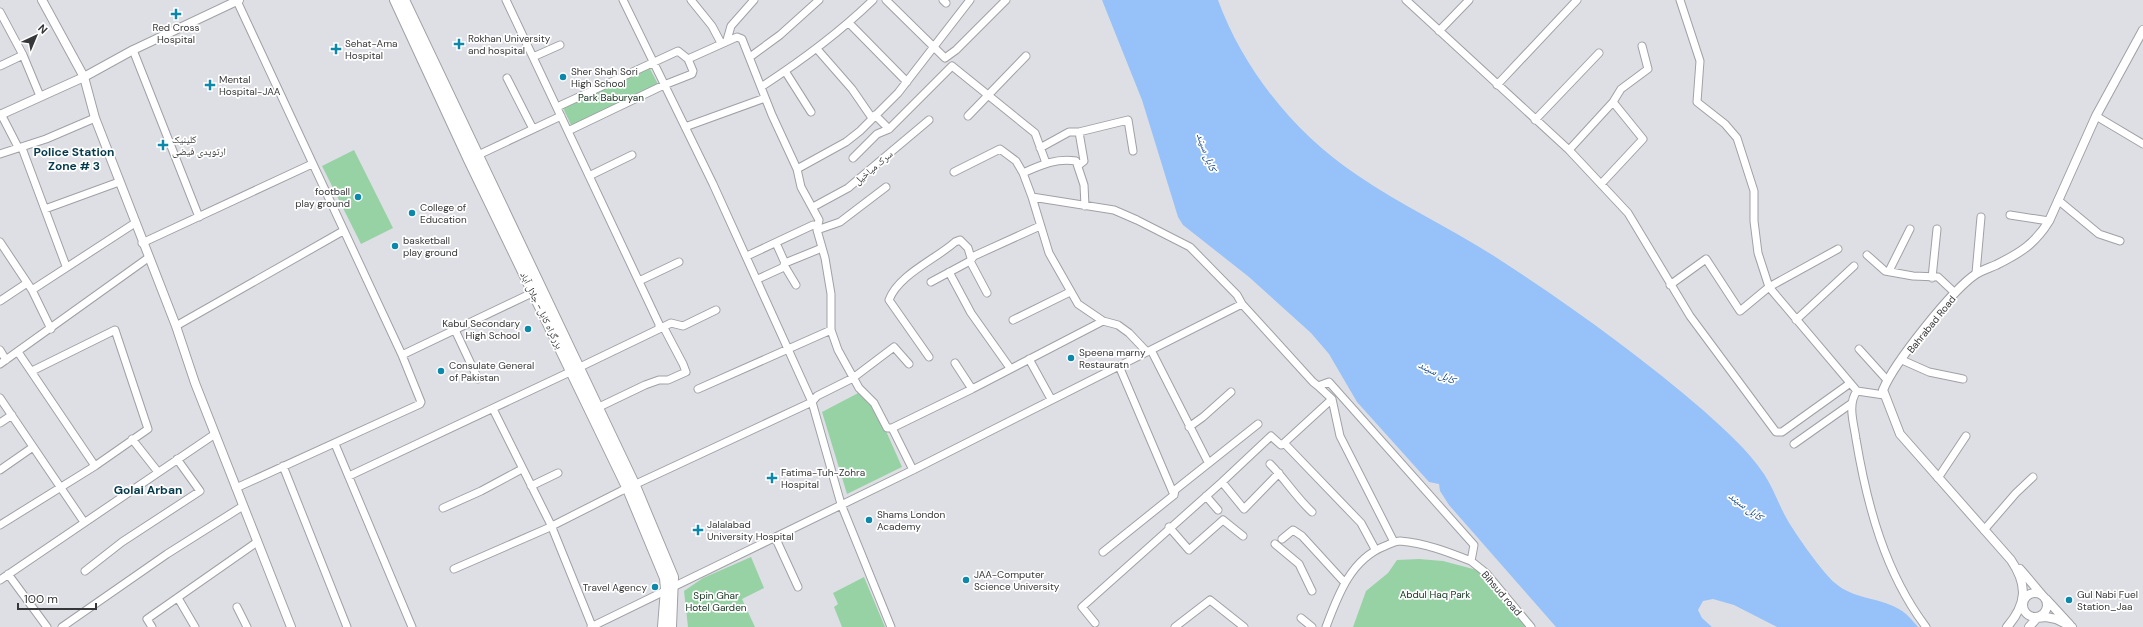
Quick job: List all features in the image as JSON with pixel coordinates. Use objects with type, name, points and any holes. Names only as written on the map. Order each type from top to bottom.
[{"type":"highway","name":"بزرگراه کابل- جلال آباد","points":[[395,0],[473,158],[669,566],[671,627]]},
{"type":"highway","name":"بزرگراه کابل- جلال آباد","points":[[404,0],[473,158],[534,292],[597,408],[631,487]]},
{"type":"highway","name":"بزرگراه کابل- جلال آباد","points":[[663,627],[670,587]]},
{"type":"main road","points":[[42,0],[84,77],[95,118],[119,182],[176,326],[215,434],[291,627]]},
{"type":"main road","points":[[1,115],[84,77],[133,50],[238,1]]},
{"type":"main road","name":"Bahrabad Road","points":[[1884,395],[1883,390],[1887,380],[1956,292],[1976,274],[2020,252],[2040,236],[2049,221],[2096,116],[2143,30]]},
{"type":"main road","points":[[1884,395],[1900,434],[2072,627]]},
{"type":"main road","points":[[2011,560],[2022,581],[2024,612],[2037,618],[2046,617],[2056,619],[2072,627]]},
{"type":"main road","points":[[2007,627],[2023,601],[2031,593],[2044,597]]},
{"type":"main road","points":[[2029,627],[2046,610],[2044,597]]},
{"type":"street","points":[[506,0],[661,329],[683,364],[686,372],[668,380],[659,380],[645,385],[597,408]]},
{"type":"street","points":[[623,0],[758,279],[812,402],[841,504],[891,627]]},
{"type":"street","points":[[724,42],[733,22],[754,0]]},
{"type":"street","points":[[750,57],[780,35],[819,0]]},
{"type":"street","points":[[761,87],[817,49],[849,23],[873,0]]},
{"type":"street","points":[[886,0],[945,58],[947,58],[1006,0]]},
{"type":"street","points":[[797,169],[846,142],[860,131],[906,82],[970,0]]},
{"type":"street","points":[[1406,0],[1569,150],[1628,213],[1670,286],[1690,316],[1776,432],[1782,432],[1849,384]]},
{"type":"street","points":[[1439,31],[1469,0]]},
{"type":"street","points":[[1497,85],[1577,0]]},
{"type":"street","points":[[1680,0],[1700,61],[1697,102],[1725,124],[1736,138],[1754,191],[1754,221],[1758,253],[1769,287],[1849,384],[1857,391],[1884,395]]},
{"type":"street","points":[[236,488],[420,404],[402,355],[343,231],[238,1]]},
{"type":"street","points":[[694,1],[724,42]]},
{"type":"street","points":[[0,12],[23,55],[40,96]]},
{"type":"street","points":[[849,23],[906,82]]},
{"type":"street","points":[[688,59],[737,37],[742,39],[765,98],[797,169],[801,187],[807,200],[814,207],[819,220],[817,228],[831,294],[832,330],[838,350],[859,388],[874,403],[887,428],[892,428],[972,389],[1103,321]]},
{"type":"street","points":[[533,57],[560,45]]},
{"type":"street","points":[[1569,150],[1613,102],[1621,89],[1648,69],[1642,46]]},
{"type":"street","points":[[817,49],[874,116],[889,129]]},
{"type":"street","points":[[133,50],[199,216]]},
{"type":"street","points":[[557,107],[678,51],[688,59],[693,71],[692,74],[664,85],[568,131]]},
{"type":"street","points":[[1535,120],[1599,53]]},
{"type":"street","points":[[0,66],[23,55]]},
{"type":"street","points":[[968,116],[1026,56]]},
{"type":"street","points":[[853,158],[877,134],[889,129],[952,66],[1035,133],[1046,163]]},
{"type":"street","points":[[785,71],[811,112]]},
{"type":"street","points":[[507,78],[533,129]]},
{"type":"street","points":[[685,127],[765,98]]},
{"type":"street","points":[[1601,184],[1643,139],[1613,102]]},
{"type":"street","points":[[1,115],[18,147],[22,148],[66,266]]},
{"type":"street","points":[[473,158],[561,116]]},
{"type":"street","points":[[2096,116],[2143,144]]},
{"type":"street","points":[[0,154],[22,148],[95,118]]},
{"type":"street","name":"سرک میاخیل","points":[[814,207],[848,188],[929,120]]},
{"type":"street","points":[[1040,148],[1070,132],[1079,132],[1128,120],[1133,152]]},
{"type":"street","points":[[1079,132],[1084,161],[1079,165]]},
{"type":"street","points":[[698,154],[705,149]]},
{"type":"street","points":[[954,172],[1000,149],[1016,162],[1023,173],[1032,196],[1049,253],[1070,292],[1078,304],[1103,321],[1118,325],[1149,351],[1208,462]]},
{"type":"street","points":[[589,176],[632,155]]},
{"type":"street","points":[[1023,173],[1046,163],[1067,160],[1076,161],[1079,165],[1084,185],[1085,206]]},
{"type":"street","points":[[142,243],[312,164]]},
{"type":"street","points":[[45,209],[119,182]]},
{"type":"street","points":[[747,256],[813,226],[817,228],[840,222],[886,187]]},
{"type":"street","points":[[1032,196],[1114,210],[1190,247],[1236,295],[1242,304],[1318,386],[1332,399],[1340,436],[1394,542]]},
{"type":"street","points":[[2058,200],[2099,234],[2120,241]]},
{"type":"street","points":[[2010,215],[2049,221]]},
{"type":"street","points":[[1976,274],[1981,217]]},
{"type":"street","points":[[32,290],[66,266],[135,223]]},
{"type":"street","points":[[931,282],[970,260],[1040,226]]},
{"type":"street","points":[[1889,271],[1910,229]]},
{"type":"street","points":[[1932,278],[1937,229]]},
{"type":"street","points":[[176,326],[343,231]]},
{"type":"street","points":[[929,357],[889,300],[900,282],[955,242],[960,240],[968,248],[970,260],[987,293]]},
{"type":"street","points":[[776,243],[796,285]]},
{"type":"street","points":[[1,247],[32,290],[50,329]]},
{"type":"street","points":[[758,279],[785,264],[822,248]]},
{"type":"street","points":[[1670,286],[1706,258],[1740,311],[1769,287],[1838,249]]},
{"type":"street","points":[[1867,255],[1880,268],[1889,271],[1943,279],[1956,292]]},
{"type":"street","points":[[0,350],[3,362],[148,258]]},
{"type":"street","points":[[639,281],[679,262]]},
{"type":"street","points":[[1796,320],[1854,266]]},
{"type":"street","points":[[949,272],[971,313],[1010,368]]},
{"type":"street","points":[[0,301],[27,283]]},
{"type":"street","points":[[402,355],[534,292]]},
{"type":"street","points":[[1013,320],[1070,292]]},
{"type":"street","points":[[493,409],[551,525],[592,627],[670,587],[913,470],[1051,399],[1242,304]]},
{"type":"street","points":[[349,476],[493,409],[671,323],[683,326],[716,310]]},
{"type":"street","points":[[0,525],[94,466],[148,429],[116,330],[32,371]]},
{"type":"street","points":[[455,330],[478,379]]},
{"type":"street","points":[[698,389],[832,330]]},
{"type":"street","points":[[454,569],[548,528],[551,525],[812,402],[817,396],[853,378],[894,347],[909,364]]},
{"type":"street","points":[[1859,349],[1887,380]]},
{"type":"street","points":[[18,352],[94,466]]},
{"type":"street","points":[[1030,359],[1051,399]]},
{"type":"street","points":[[1902,360],[1928,372],[1963,379]]},
{"type":"street","points":[[955,363],[972,389]]},
{"type":"street","points":[[1119,366],[1174,495]]},
{"type":"street","points":[[1318,386],[1329,382],[1474,545],[1471,560],[1438,548],[1400,541],[1375,549],[1350,573],[1338,595],[1326,627]]},
{"type":"street","points":[[1857,391],[1852,403],[1852,415],[1862,474],[1877,529],[1897,579],[1908,601],[1926,627]]},
{"type":"street","points":[[1189,427],[1231,392]]},
{"type":"street","points":[[0,398],[84,522]]},
{"type":"street","points":[[1095,623],[1082,607],[1222,482],[1271,436],[1281,445],[1332,399]]},
{"type":"street","points":[[1794,444],[1852,403]]},
{"type":"street","points":[[0,423],[12,415]]},
{"type":"street","points":[[1103,552],[1174,495],[1176,490],[1208,462],[1258,424]]},
{"type":"street","points":[[892,428],[913,470]]},
{"type":"street","points":[[0,580],[215,434]]},
{"type":"street","points":[[1938,478],[1966,436]]},
{"type":"street","points":[[132,439],[158,472]]},
{"type":"street","points":[[1284,443],[1361,523],[1375,549]]},
{"type":"street","points":[[335,444],[412,627]]},
{"type":"street","points":[[0,470],[33,447]]},
{"type":"street","points":[[85,571],[122,542],[200,491],[177,459]]},
{"type":"street","points":[[1270,464],[1279,473],[1298,498],[1312,512]]},
{"type":"street","points":[[283,466],[347,627]]},
{"type":"street","points":[[443,508],[481,492],[522,469]]},
{"type":"street","points":[[531,486],[558,473]]},
{"type":"street","points":[[1222,482],[1244,509],[1279,473]]},
{"type":"street","points":[[1984,530],[2016,493],[2033,477]]},
{"type":"street","points":[[1206,496],[1218,510]]},
{"type":"street","points":[[62,627],[167,554],[243,506]]},
{"type":"street","points":[[1170,527],[1189,550],[1223,520],[1243,536]]},
{"type":"street","points":[[1282,539],[1293,530],[1302,536],[1345,583]]},
{"type":"street","points":[[775,537],[798,587]]},
{"type":"street","points":[[152,627],[147,619],[257,542]]},
{"type":"street","points":[[1275,544],[1299,564],[1312,591]]},
{"type":"street","name":"Bihsud road","points":[[1471,560],[1486,573],[1531,627]]},
{"type":"street","points":[[8,574],[47,627]]},
{"type":"street","points":[[178,598],[195,627]]},
{"type":"street","points":[[1175,627],[1210,600],[1244,627]]},
{"type":"street","points":[[237,607],[247,627]]},
{"type":"street","points":[[1301,618],[1312,627]]},
{"type":"green space","name":"Park Baburyan","points":[[649,67],[659,86],[572,127],[563,108]]},
{"type":"green space","name":"football play ground","points":[[354,150],[393,228],[361,244],[322,166]]},
{"type":"green space","points":[[862,391],[878,413],[902,467],[847,494],[822,412]]},
{"type":"green space","name":"Spin Ghar Hotel Garden","points":[[751,557],[764,588],[742,599],[755,627],[688,627],[684,591],[703,578]]},
{"type":"green space","name":"Abdul Haq Park","points":[[1419,559],[1443,561],[1477,570],[1527,627],[1353,627],[1366,591],[1388,573],[1397,560]]},
{"type":"green space","points":[[864,577],[885,627],[842,627],[834,607],[838,604],[833,593]]},
{"type":"water","name":"کابل سيند","points":[[1102,0],[1218,0],[1242,51],[1257,75],[1292,120],[1334,159],[1374,186],[1522,274],[1576,311],[1654,369],[1704,411],[1736,441],[1758,465],[1768,480],[1792,528],[1823,571],[1835,583],[1849,592],[1889,604],[1909,616],[1918,627],[1777,627],[1734,605],[1713,599],[1703,601],[1698,610],[1702,618],[1712,627],[1556,627],[1449,505],[1440,491],[1439,484],[1429,482],[1357,402],[1329,354],[1311,333],[1249,277],[1183,225],[1178,217],[1142,100]]},
{"type":"place","name":"Red Cross Hospital","points":[[176,14]]},
{"type":"place","name":"Rokhan University and hospital","points":[[459,44]]},
{"type":"place","name":"Sehat-Ama Hospital","points":[[336,49]]},
{"type":"place","name":"Sher Shah Sori High School","points":[[563,77]]},
{"type":"place","name":"Mental Hospital-JAA","points":[[210,85]]},
{"type":"place","name":"کلینیک ارتوپدی فیضی","points":[[163,145]]},
{"type":"place","name":"football play ground","points":[[358,197]]},
{"type":"place","name":"College of Education","points":[[412,213]]},
{"type":"place","name":"basketball play ground","points":[[395,246]]},
{"type":"place","name":"Kabul Secondary High School","points":[[528,329]]},
{"type":"place","name":"Speena marny Restauratn","points":[[1071,358]]},
{"type":"place","name":"Consulate General of Pakistan","points":[[441,371]]},
{"type":"place","name":"Fatima-Tuh-Zohra Hospital","points":[[772,478]]},
{"type":"place","name":"Shams London Academy","points":[[869,520]]},
{"type":"place","name":"Jalalabad University Hospital","points":[[698,530]]},
{"type":"place","name":"JAA-Computer Science University","points":[[966,580]]},
{"type":"place","name":"Travel Agency","points":[[655,587]]},
{"type":"place","name":"Gul Nabi Fuel Station_Jaa","points":[[2069,600]]},
{"type":"district","name":"Police Station Zone # 3","points":[[74,159]]},
{"type":"district","name":"Golai Arban","points":[[148,490]]}]
